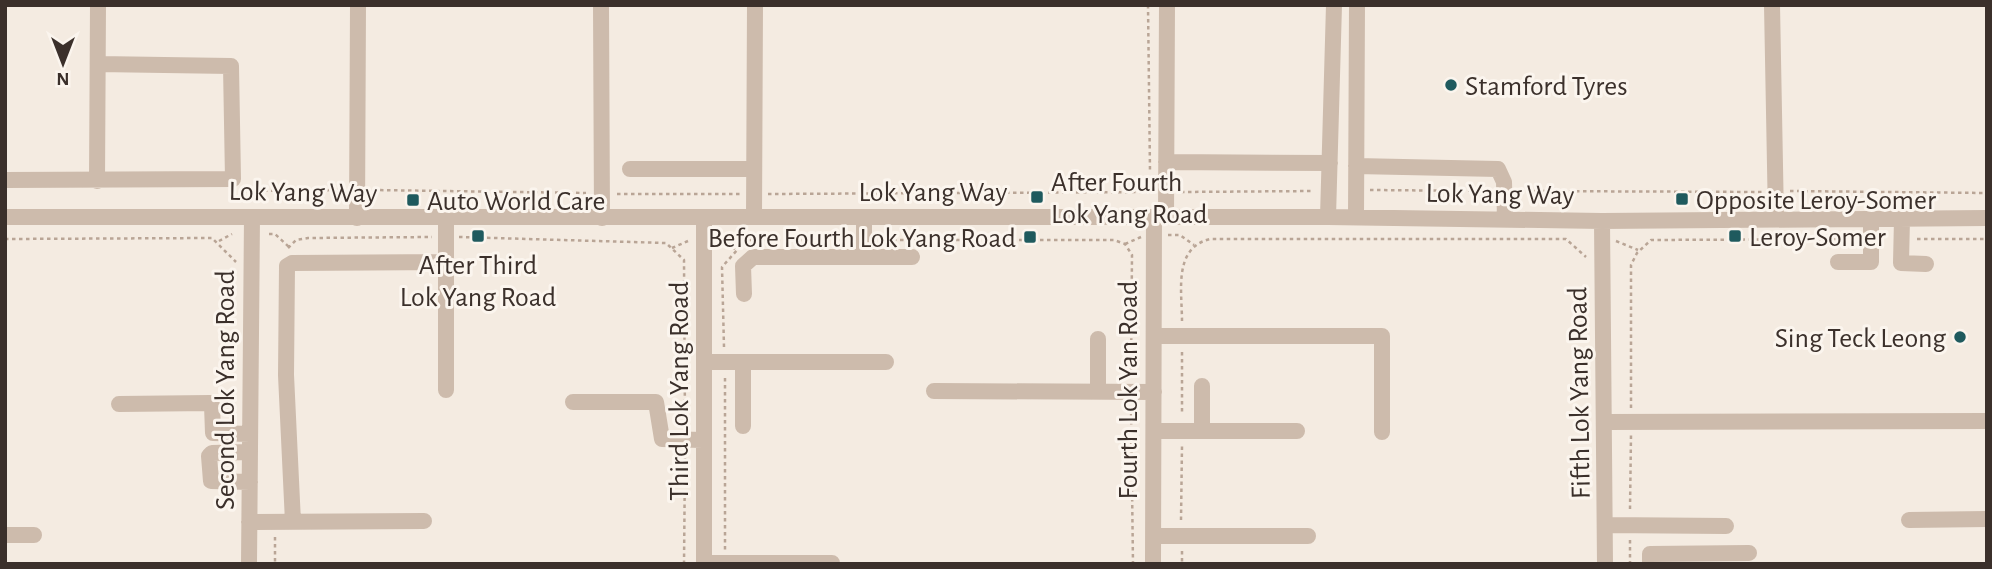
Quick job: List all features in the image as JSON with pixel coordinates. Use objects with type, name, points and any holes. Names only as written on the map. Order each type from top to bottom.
[{"type":"street","points":[[97,181],[98,5]]},
{"type":"street","points":[[357,218],[358,5]]},
{"type":"street","points":[[601,5],[602,218]]},
{"type":"street","points":[[754,217],[755,5]]},
{"type":"street","name":"Fourth Lok Yan Road","points":[[1153,564],[1154,336],[1160,217],[1158,192],[1166,162],[1167,5]]},
{"type":"street","points":[[1328,217],[1334,5]]},
{"type":"street","points":[[1356,217],[1357,5]]},
{"type":"street","points":[[1772,5],[1776,219]]},
{"type":"street","points":[[5,180],[227,181],[234,175],[231,66],[98,64]]},
{"type":"street","points":[[1166,162],[1329,163]]},
{"type":"street","points":[[1356,166],[1498,169],[1503,174],[1506,191],[1505,218]]},
{"type":"street","points":[[630,169],[754,169]]},
{"type":"street","name":"Lok Yang Way","points":[[5,217],[1356,217],[1602,221],[1987,218]]},
{"type":"street","name":"Second Lok Yang Road","points":[[249,564],[252,217]]},
{"type":"street","points":[[864,217],[864,248]]},
{"type":"street","points":[[446,218],[446,390]]},
{"type":"street","name":"Third Lok Yang Road","points":[[704,218],[704,563]]},
{"type":"street","points":[[1838,262],[1871,262],[1871,219]]},
{"type":"street","points":[[1902,219],[1901,263],[1926,264]]},
{"type":"street","name":"Fifth Lok Yang Road","points":[[1602,221],[1605,564]]},
{"type":"street","points":[[744,294],[743,267],[750,257],[864,248],[912,257]]},
{"type":"street","points":[[293,522],[286,375],[287,266],[292,263],[446,262]]},
{"type":"street","points":[[1154,336],[1382,336],[1382,432]]},
{"type":"street","points":[[1098,339],[1098,392]]},
{"type":"street","points":[[704,362],[886,362]]},
{"type":"street","points":[[743,362],[743,426]]},
{"type":"street","points":[[1202,386],[1202,431]]},
{"type":"street","points":[[934,391],[1154,392]]},
{"type":"street","points":[[573,402],[656,402],[660,438],[703,440]]},
{"type":"street","points":[[119,404],[209,403],[212,405],[214,433],[250,433]]},
{"type":"street","points":[[1605,422],[1987,421]]},
{"type":"street","points":[[1154,431],[1297,430]]},
{"type":"street","points":[[250,452],[212,453],[209,456],[211,481],[250,482]]},
{"type":"street","points":[[1909,520],[1987,519]]},
{"type":"street","points":[[249,522],[424,521]]},
{"type":"street","points":[[1605,525],[1726,526]]},
{"type":"street","points":[[5,535],[34,535]]},
{"type":"street","points":[[1153,536],[1308,536]]},
{"type":"street","points":[[1650,564],[1650,554],[1749,553]]},
{"type":"street","points":[[704,563],[832,563]]},
{"type":"path","points":[[1148,5],[1158,192]]},
{"type":"path","points":[[234,191],[602,194],[1329,191]]},
{"type":"path","points":[[1356,191],[1987,193]]},
{"type":"path","points":[[5,239],[212,238],[236,261],[236,272]]},
{"type":"path","points":[[1182,564],[1182,264],[1195,245],[1210,239],[1566,239],[1580,249]]},
{"type":"path","points":[[1630,564],[1631,265],[1639,251],[1651,240],[1871,239]]},
{"type":"path","points":[[1902,239],[1987,239]]},
{"type":"path","points":[[725,564],[722,267],[735,249],[746,240],[864,248],[1114,240],[1125,244]]},
{"type":"path","points":[[684,564],[685,440]]},
{"type":"place","name":"Stamford Tyres","points":[[1451,85]]},
{"type":"place","name":"After Fourth Lok Yang Road","points":[[1037,197]]},
{"type":"place","name":"Opposite Leroy-Somer","points":[[1682,199]]},
{"type":"place","name":"Auto World Care","points":[[413,200]]},
{"type":"place","name":"After Third Lok Yang Road","points":[[478,236]]},
{"type":"place","name":"Leroy-Somer","points":[[1735,236]]},
{"type":"place","name":"Before Fourth Lok Yang Road","points":[[1030,237]]},
{"type":"place","name":"Sing Teck Leong","points":[[1960,337]]}]
